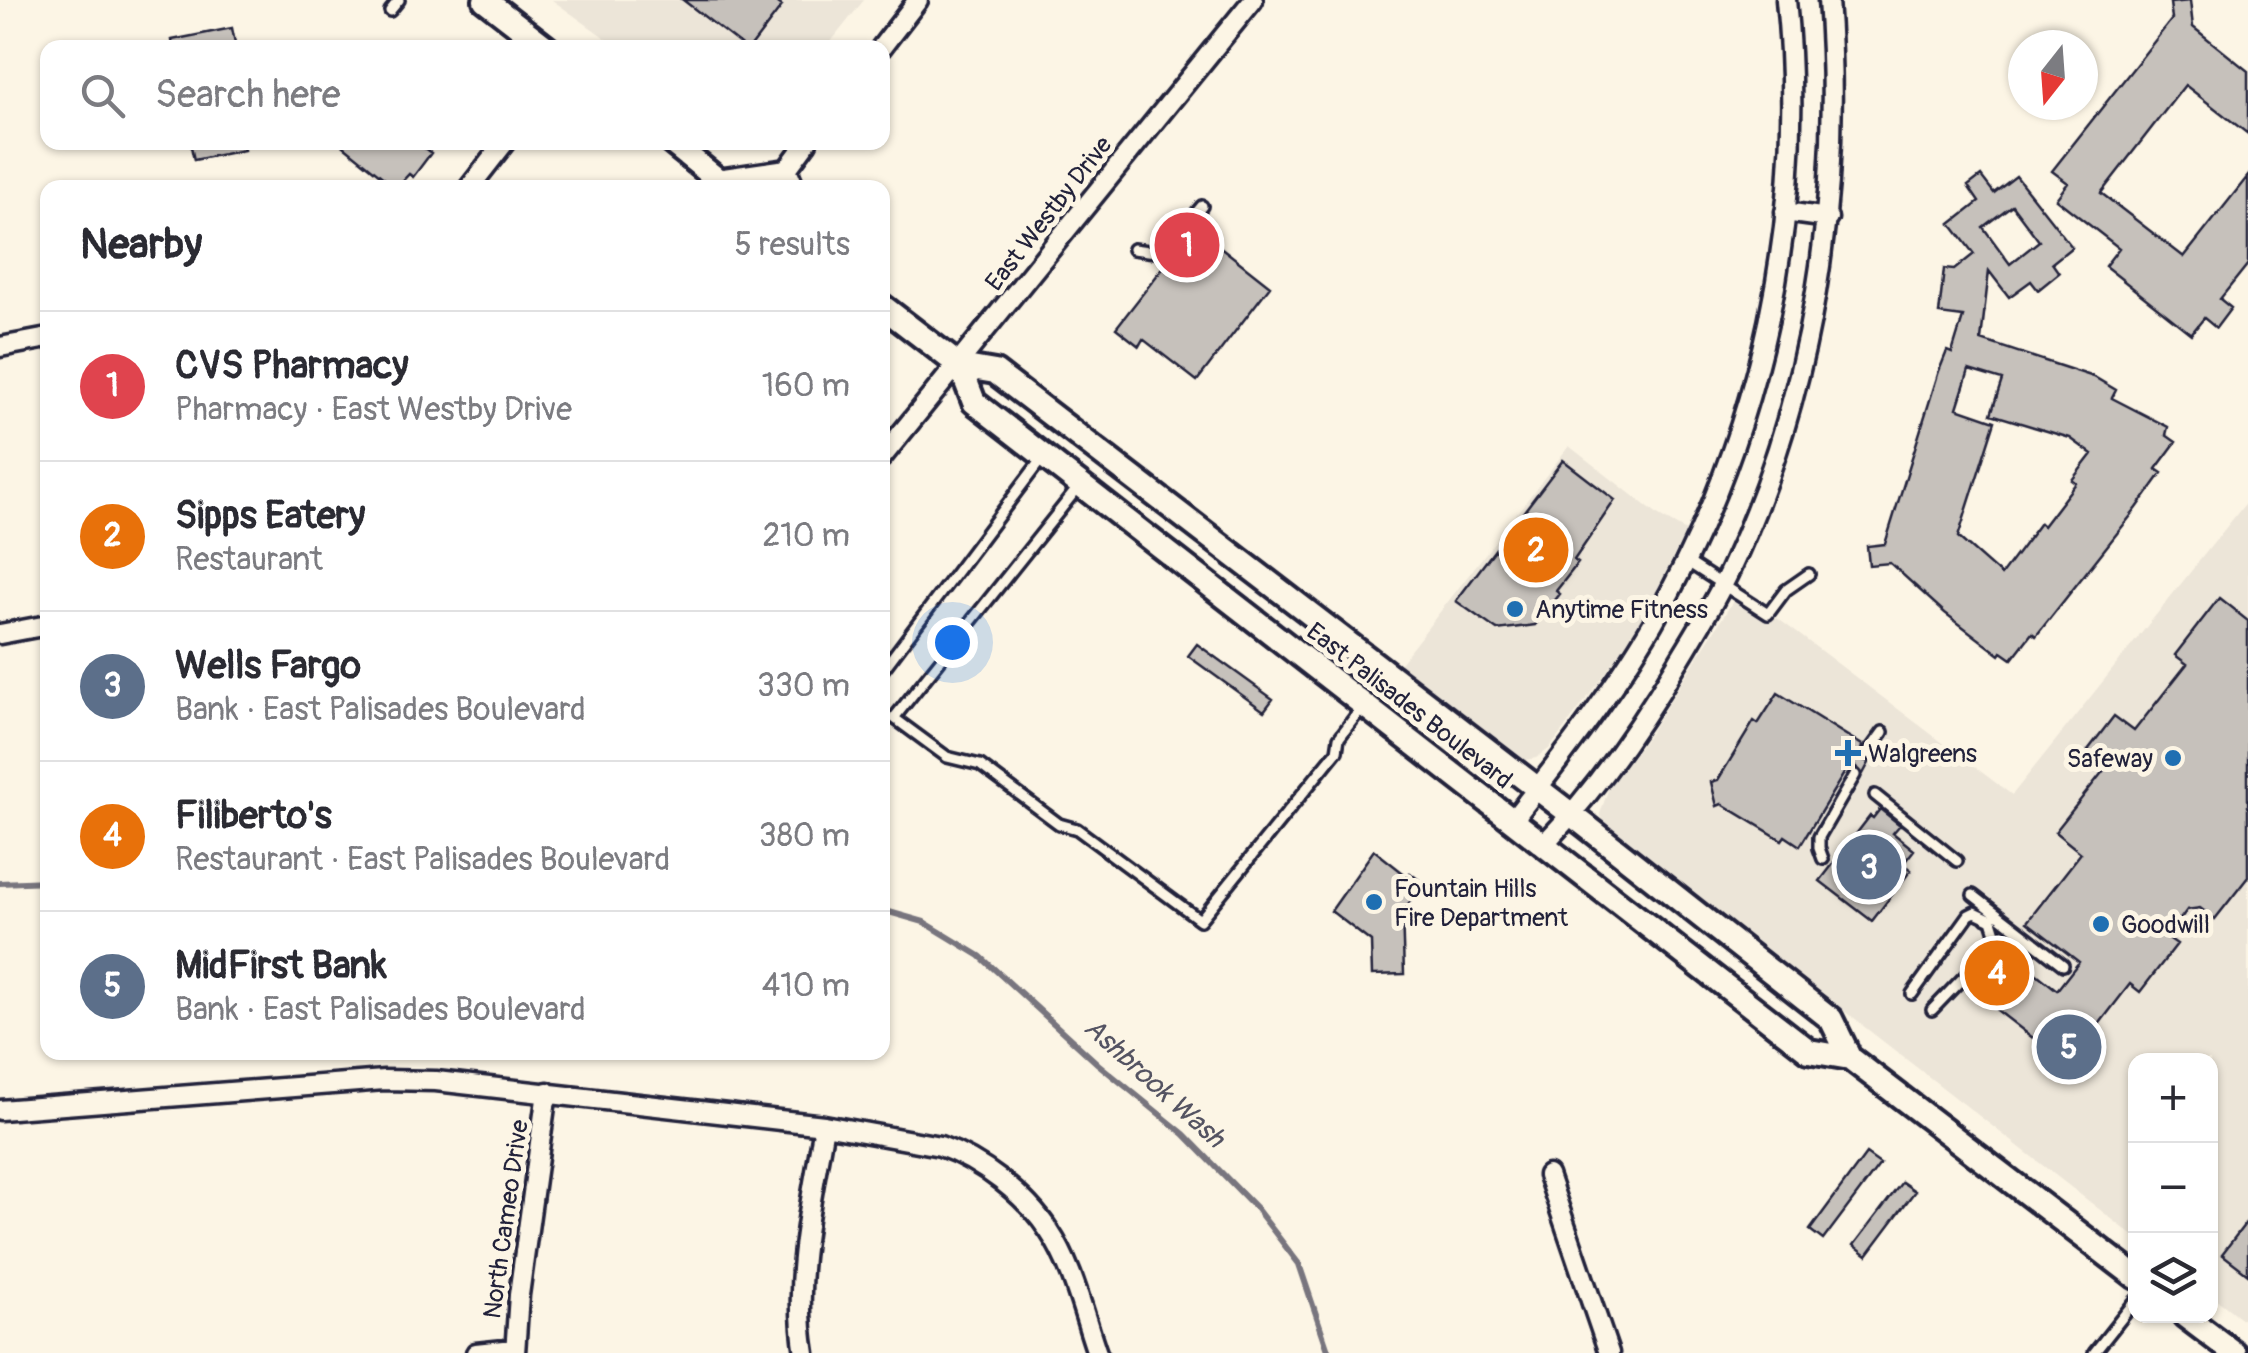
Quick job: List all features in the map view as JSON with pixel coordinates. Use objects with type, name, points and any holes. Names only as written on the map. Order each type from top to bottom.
[{"type":"street","points":[[485,0],[537,40]]},
{"type":"street","points":[[887,40],[918,0]]},
{"type":"street","name":"East Westby Drive","points":[[890,449],[1253,0]]},
{"type":"street","points":[[1512,821],[1621,674],[1686,562],[1724,476],[1767,327],[1785,212],[1791,127],[1786,0]]},
{"type":"street","points":[[1543,846],[1572,816],[1646,715],[1724,583],[1764,486],[1812,320],[1828,218],[1832,51],[1828,0]]},
{"type":"street","points":[[476,180],[499,150]]},
{"type":"street","points":[[681,150],[719,180]]},
{"type":"street","points":[[736,180],[787,168],[802,150]]},
{"type":"street","points":[[787,168],[791,180]]},
{"type":"street","points":[[1785,212],[1828,218]]},
{"type":"street","name":"East Palisades Boulevard","points":[[890,312],[960,366],[994,372],[1572,816],[1830,1019],[1850,1058],[2128,1271]]},
{"type":"street","points":[[0,347],[40,340]]},
{"type":"street","name":"East Palisades Boulevard","points":[[960,366],[974,402],[1543,846],[1809,1050],[1850,1058]]},
{"type":"street","points":[[0,634],[40,627]]},
{"type":"street","points":[[0,1110],[384,1080],[436,1081],[824,1125],[940,1146],[958,1152],[997,1178],[1048,1230],[1061,1252],[1097,1353]]},
{"type":"street","name":"North Cameo Drive","points":[[514,1351],[547,1092]]},
{"type":"street","points":[[805,1353],[799,1320],[802,1264],[824,1125]]},
{"type":"street","points":[[1548,1175],[1609,1353]]},
{"type":"street","points":[[2194,1323],[2234,1353]]},
{"type":"street","points":[[476,1353],[514,1351]]},
{"type":"lane","points":[[390,11],[399,0]]},
{"type":"lane","points":[[1180,232],[1202,206]]},
{"type":"lane","points":[[1133,249],[1156,252],[1169,247]]},
{"type":"lane","points":[[890,660],[1044,456]]},
{"type":"lane","points":[[1081,484],[894,718],[947,757],[980,765],[1059,824],[1077,829],[1200,920],[1338,751],[1338,738],[1364,704]]},
{"type":"lane","points":[[1686,562],[1768,614],[1786,590],[1809,574]]},
{"type":"lane","points":[[1867,754],[1883,732]]},
{"type":"lane","points":[[1824,859],[1819,837],[1855,775]]},
{"type":"lane","points":[[1874,795],[1957,861]]},
{"type":"lane","points":[[1973,895],[2062,965]]},
{"type":"lane","points":[[1912,994],[1969,915],[1975,912],[1992,920],[1997,936],[1982,958],[1932,1010]]},
{"type":"lane","points":[[2094,1353],[2128,1310]]},
{"type":"shaded area","points":[[552,0],[864,0],[832,40],[608,40]]},
{"type":"shaded area","points":[[1569,446],[1659,516],[1686,531],[1640,624],[1600,681],[1549,749],[1525,760],[1517,758],[1398,666]]},
{"type":"shaded area","points":[[2248,500],[2248,1324],[2218,1300],[2218,1053],[2128,1053],[2128,1232],[1607,827],[1600,814],[1609,787],[1647,737],[1740,590],[2012,795]]},
{"type":"building","points":[[683,0],[774,0],[782,6],[756,40],[735,40]]},
{"type":"building","points":[[2190,1],[2193,27],[2248,71],[2248,134],[2185,85],[2101,193],[2184,257],[2248,176],[2248,264],[2220,299],[2231,308],[2216,328],[2204,318],[2191,334],[2105,266],[2119,248],[2056,199],[2068,183],[2052,171],[2092,120],[2098,120],[2098,113],[2172,19],[2170,3]]},
{"type":"building","points":[[232,28],[234,40],[172,40]]},
{"type":"building","points":[[192,150],[244,150],[194,160]]},
{"type":"building","points":[[349,150],[431,153],[413,177],[409,174],[403,180],[386,180]]},
{"type":"building","points":[[1981,176],[1994,193],[2016,176],[2072,247],[2052,263],[2059,273],[2038,290],[2031,281],[2009,297],[1989,271],[1981,340],[2094,377],[2116,390],[2112,398],[2168,427],[2166,435],[2176,442],[2156,469],[2162,473],[2137,508],[2036,636],[2032,633],[2012,659],[2002,652],[2000,655],[1945,613],[1890,563],[1869,565],[1867,546],[1885,544],[1939,371],[1947,351],[1952,353],[1963,317],[1939,314],[1944,269],[1954,270],[1974,254],[1951,224],[1979,202],[1968,186]],"holes":[[[2012,205],[2039,241],[2010,264],[1983,227]],[[1969,370],[2002,380],[1991,414],[2070,438],[2092,454],[2072,480],[2076,483],[2001,575],[1958,537],[1995,421],[1957,408]]]},
{"type":"building","points":[[1195,227],[1270,286],[1197,381],[1143,339],[1139,346],[1116,328],[1176,251],[1175,241],[1165,240],[1172,231],[1174,237],[1182,240]]},
{"type":"building","points":[[1563,460],[1615,500],[1574,560],[1578,563],[1556,591],[1560,594],[1535,625],[1497,630],[1456,601]]},
{"type":"building","name":"Safeway","points":[[2219,598],[2248,621],[2248,877],[2215,919],[2200,908],[2187,910],[2167,937],[2177,944],[2140,992],[2130,984],[2077,1053],[2079,1068],[2058,1071],[2056,1056],[1966,986],[2000,945],[2057,990],[2079,962],[2027,922],[2081,853],[2055,832],[2108,765],[2088,750],[2114,716],[2134,731],[2187,664],[2175,655]]},
{"type":"building","points":[[1197,644],[1273,699],[1264,711],[1188,656]]},
{"type":"building","name":"Walgreens","points":[[1778,693],[1862,745],[1860,758],[1870,761],[1863,774],[1856,767],[1846,770],[1800,846],[1785,836],[1782,840],[1722,804],[1717,806],[1711,782],[1718,780],[1754,721],[1758,724]]},
{"type":"building","points":[[1880,809],[1900,825],[1893,833],[1914,850],[1903,864],[1911,870],[1872,921],[1820,881],[1870,816],[1873,818]]},
{"type":"building","name":"Fountain Hills Fire Department","points":[[1374,850],[1424,884],[1402,912],[1404,974],[1372,975],[1371,942],[1331,911]]},
{"type":"building","points":[[1866,1154],[1880,1164],[1823,1240],[1810,1230]]},
{"type":"building","points":[[1902,1182],[1915,1191],[1867,1255],[1854,1245]]},
{"type":"building","points":[[2248,1220],[2248,1274],[2222,1254]]},
{"type":"waterway","name":"Ashbrook Wash","points":[[0,883],[40,881]]},
{"type":"waterway","name":"Ashbrook Wash","points":[[890,912],[924,922],[980,956],[1098,1064],[1184,1134],[1256,1208],[1299,1264],[1329,1353]]},
{"type":"place","name":"CVS Pharmacy","points":[[1187,245]]},
{"type":"place","name":"Sipps Eatery","points":[[1536,550]]},
{"type":"place","name":"Anytime Fitness","points":[[1515,609]]},
{"type":"place","name":"Walgreens","points":[[1848,753]]},
{"type":"place","name":"Safeway","points":[[2173,758]]},
{"type":"place","name":"Wells Fargo","points":[[1869,867]]},
{"type":"place","name":"Fountain Hills Fire Department","points":[[1374,902]]},
{"type":"place","name":"Goodwill","points":[[2101,924]]},
{"type":"place","name":"Filiberto's","points":[[1997,973]]},
{"type":"place","name":"MidFirst Bank","points":[[2069,1047]]}]
